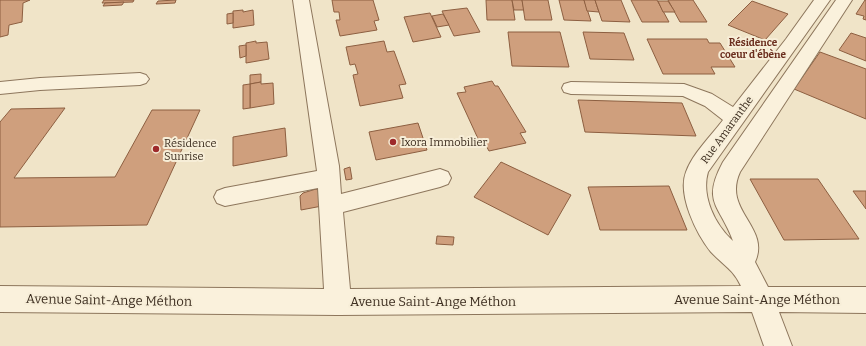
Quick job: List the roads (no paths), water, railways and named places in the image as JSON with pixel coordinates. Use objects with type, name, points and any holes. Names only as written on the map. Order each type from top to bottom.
[{"type":"street","points":[[301,0],[328,178],[338,302]]},
{"type":"street","name":"Rue Amaranthe","points":[[778,346],[760,299],[742,263],[722,246],[709,228],[697,204],[694,187],[697,172],[707,156],[735,119],[829,5]]},
{"type":"street","name":"Rue Amaranthe","points":[[742,263],[747,250],[744,236],[727,206],[723,189],[726,178],[829,5]]},
{"type":"street","points":[[0,88],[40,84],[140,79]]},
{"type":"street","points":[[571,88],[684,90],[697,94],[714,103],[735,119]]},
{"type":"street","points":[[225,197],[328,178]]},
{"type":"street","points":[[331,206],[440,178]]},
{"type":"street","name":"Avenue Saint-Ange Méthon","points":[[0,298],[338,302],[760,299],[866,300]]},
{"type":"place","name":"Ixora Immobilier","points":[[393,142]]},
{"type":"place","name":"Résidence Sunrise","points":[[156,149]]},
{"type":"district","name":"Résidence coeur d'ébène","points":[[753,48]]}]
